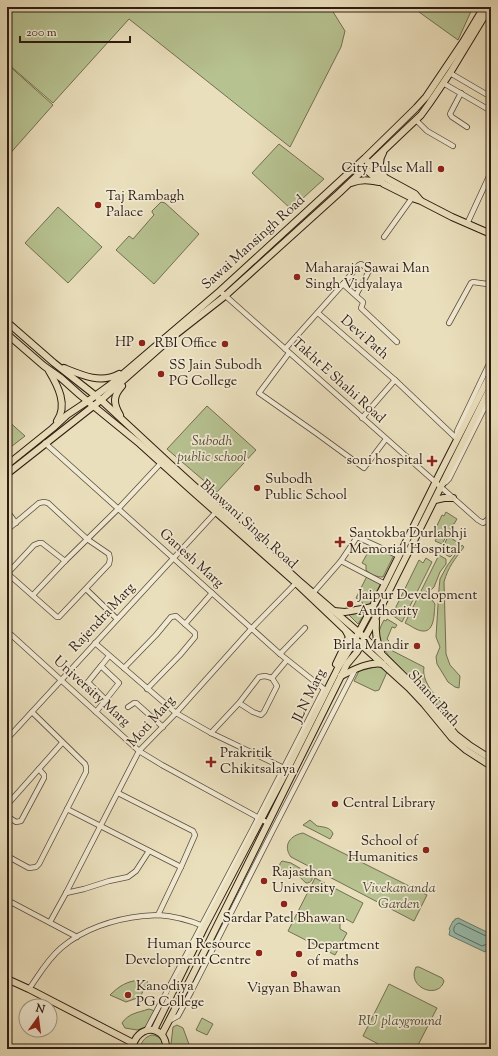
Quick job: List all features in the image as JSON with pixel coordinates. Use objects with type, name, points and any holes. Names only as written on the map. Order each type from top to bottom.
[{"type":"main road","points":[[222,293],[344,188],[416,120],[450,73],[489,8]]},
{"type":"main road","name":"Sawai Mansingh Road","points":[[7,465],[67,415],[132,369],[222,293],[413,112],[426,97],[459,48],[489,8]]},
{"type":"main road","points":[[386,148],[379,163],[386,182]]},
{"type":"main road","points":[[364,158],[367,167]]},
{"type":"main road","points":[[359,163],[412,198],[491,234]]},
{"type":"main road","points":[[344,188],[359,180],[386,182],[415,194],[421,201]]},
{"type":"main road","points":[[7,322],[54,363],[80,375],[94,378],[114,376],[132,369]]},
{"type":"main road","name":"Bhawani Singh Road","points":[[7,334],[140,444],[296,583],[361,644]]},
{"type":"main road","name":"Bhawani Singh Road","points":[[54,363],[101,400],[313,593],[359,632],[418,690],[456,735],[491,759]]},
{"type":"main road","points":[[47,368],[57,385],[62,398],[61,415],[53,428]]},
{"type":"main road","points":[[7,474],[94,406],[132,369]]},
{"type":"main road","points":[[122,420],[116,407],[116,394],[132,369]]},
{"type":"main road","name":"JLN Marg","points":[[154,1030],[203,926],[260,819],[325,690],[385,584],[491,373]]},
{"type":"main road","name":"JLN Marg","points":[[162,1034],[347,664],[361,644],[376,617],[482,407],[491,386]]},
{"type":"main road","points":[[435,500],[453,498]]},
{"type":"main road","points":[[334,611],[345,612],[373,607]]},
{"type":"main road","points":[[376,617],[376,640],[382,654]]},
{"type":"main road","points":[[325,690],[349,637],[345,629]]},
{"type":"main road","name":"Shanti Path","points":[[361,644],[409,688],[452,738],[466,750],[491,766]]},
{"type":"main road","points":[[341,676],[378,662],[383,664]]},
{"type":"main road","points":[[7,979],[29,989],[132,1046],[137,1037],[142,1033],[146,1031],[158,1031],[162,1034],[166,1049]]},
{"type":"street","points":[[450,73],[491,97]]},
{"type":"street","points":[[443,83],[491,111]]},
{"type":"street","points":[[461,94],[450,114],[452,117],[468,127]]},
{"type":"street","points":[[416,120],[427,131],[453,146]]},
{"type":"street","points":[[467,224],[491,172]]},
{"type":"street","points":[[384,237],[412,198]]},
{"type":"street","name":"Devi Path","points":[[356,296],[369,272],[368,269],[362,264],[360,264],[287,351],[259,393],[364,468],[386,439]]},
{"type":"street","points":[[449,323],[471,283],[476,282],[486,284],[491,278]]},
{"type":"street","name":"Devi Path","points":[[343,284],[363,302],[361,308],[397,342]]},
{"type":"street","name":"Takht E Shahi Road","points":[[222,293],[435,483],[442,486],[453,498],[482,523],[491,517]]},
{"type":"street","name":"Devi Path","points":[[318,313],[395,380],[458,439]]},
{"type":"street","points":[[458,439],[457,431],[491,361]]},
{"type":"street","points":[[362,418],[395,380]]},
{"type":"street","points":[[491,394],[482,407],[491,411]]},
{"type":"street","name":"Ganesh Marg","points":[[45,443],[280,654],[325,690]]},
{"type":"street","points":[[33,596],[65,561],[118,509],[161,463]]},
{"type":"street","points":[[7,530],[39,503],[44,502],[48,503],[87,539],[109,554],[109,564],[59,617],[57,617],[7,573],[34,545],[39,543],[42,543],[65,561]]},
{"type":"street","points":[[7,511],[16,523]]},
{"type":"street","name":"Rajendra Marg","points":[[7,739],[216,512]]},
{"type":"street","points":[[313,593],[341,562],[357,537],[399,556]]},
{"type":"street","points":[[341,562],[385,584]]},
{"type":"street","name":"Moti Marg","points":[[50,922],[139,751],[176,713],[252,628],[296,583]]},
{"type":"street","points":[[86,588],[117,619]]},
{"type":"street","points":[[186,624],[212,593]]},
{"type":"street","points":[[124,668],[171,617],[176,616],[186,624],[195,633],[195,637],[147,689]]},
{"type":"street","points":[[280,654],[305,628]]},
{"type":"street","name":"University Marg","points":[[7,631],[139,751],[268,823]]},
{"type":"street","points":[[95,643],[176,713],[210,733],[285,769]]},
{"type":"street","points":[[106,700],[88,682],[109,656]]},
{"type":"street","points":[[272,678],[287,660]]},
{"type":"street","points":[[96,712],[119,683],[101,666]]},
{"type":"street","points":[[168,1022],[178,1016],[191,992],[355,670]]},
{"type":"street","points":[[210,733],[239,703],[260,677],[265,676],[272,678],[277,686],[264,712],[260,715],[239,703]]},
{"type":"street","points":[[128,707],[134,702],[136,703],[162,727]]},
{"type":"street","points":[[7,856],[29,868],[36,867],[40,864],[86,772],[85,764],[32,712]]},
{"type":"street","points":[[7,805],[62,743]]},
{"type":"street","points":[[7,816],[16,822],[21,821],[44,778],[44,775],[39,768]]},
{"type":"street","points":[[118,793],[193,831],[195,835],[158,915]]},
{"type":"street","points":[[67,809],[181,868]]},
{"type":"street","points":[[66,892],[84,889],[128,877],[136,871],[149,851]]},
{"type":"street","points":[[7,900],[77,936]]},
{"type":"street","points":[[29,989],[46,963],[61,948],[77,936],[93,928],[115,921],[158,915],[178,918],[203,926],[146,1031]]},
{"type":"green space","points":[[7,7],[330,7],[345,31],[341,47],[290,147],[129,19],[53,103],[7,63]]},
{"type":"green space","points":[[412,7],[473,7],[458,40]]},
{"type":"green space","points":[[7,64],[53,105],[7,157]]},
{"type":"green space","points":[[279,144],[324,179],[291,209],[252,173]]},
{"type":"green space","points":[[161,202],[165,203],[199,234],[154,284],[116,250],[129,236],[133,239],[154,215],[152,211]]},
{"type":"green space","points":[[58,207],[102,247],[68,283],[25,243]]},
{"type":"green space","name":"Subodh public school","points":[[207,406],[256,450],[217,492],[167,449]]},
{"type":"green space","points":[[7,420],[25,436],[7,450]]},
{"type":"green space","points":[[446,512],[457,519],[442,544],[435,541],[437,537],[433,534],[442,515],[444,516]]},
{"type":"green space","points":[[448,536],[460,544],[450,557],[441,552]]},
{"type":"green space","points":[[372,545],[394,555],[383,577],[370,573],[366,570],[366,565],[362,563]]},
{"type":"green space","points":[[462,545],[464,547],[450,567],[444,582],[446,654],[450,665],[460,676],[459,688],[448,682],[437,664],[436,657],[440,647],[436,637],[440,579]]},
{"type":"green space","points":[[439,555],[446,559],[446,564],[440,572],[434,587],[431,590],[422,593],[421,591]]},
{"type":"green space","points":[[426,558],[432,562],[402,622],[392,615],[419,560],[423,563]]},
{"type":"green space","points":[[367,576],[380,585],[371,602],[361,608],[363,603],[356,598]]},
{"type":"green space","points":[[421,597],[432,600],[435,604],[432,625],[427,630],[423,631],[405,623],[417,599]]},
{"type":"green space","points":[[366,611],[358,624],[349,615]]},
{"type":"green space","points":[[387,619],[397,625],[395,628],[392,627],[387,639],[389,641],[385,647],[424,667],[425,679],[432,691],[449,711],[450,714],[448,716],[388,655],[379,638],[381,626],[384,620],[386,621]]},
{"type":"green space","points":[[379,666],[387,672],[379,690],[375,691],[354,681],[359,671]]},
{"type":"green space","points":[[310,820],[317,826],[330,830],[333,834],[330,839],[303,825]]},
{"type":"green space","name":"Vivekananda Garden","points":[[303,833],[427,895],[414,921],[291,857],[287,848],[289,841],[295,836]]},
{"type":"green space","points":[[282,861],[291,863],[312,875],[311,881],[306,883],[295,873],[281,870],[280,863]]},
{"type":"green space","points":[[315,878],[363,903],[353,923],[346,919],[340,924],[340,929],[347,933],[335,955],[288,931]]},
{"type":"green space","points":[[416,967],[442,978],[444,981],[441,987],[436,990],[430,990],[419,986],[415,981],[414,974]]},
{"type":"green space","points":[[140,980],[148,982],[140,997],[126,1002],[110,995],[124,984]]},
{"type":"green space","name":"RU playground","points":[[389,984],[437,1008],[416,1049],[388,1049],[363,1036]]},
{"type":"green space","points":[[149,1009],[155,1011],[147,1027],[137,1030],[125,1028],[122,1023],[127,1017]]},
{"type":"green space","points":[[202,1018],[213,1024],[207,1035],[196,1030]]},
{"type":"green space","points":[[177,1025],[183,1028],[190,1047],[189,1049],[172,1049],[171,1044],[173,1027]]},
{"type":"green space","points":[[152,1035],[161,1039],[163,1049],[139,1049],[145,1038]]},
{"type":"water","points":[[458,918],[491,934],[491,947],[488,947],[485,952],[449,935],[449,929],[453,921]]},
{"type":"place","name":"City Pulse Mall","points":[[441,169]]},
{"type":"place","name":"Taj Rambagh Palace","points":[[98,205]]},
{"type":"place","name":"Maharaja Sawai Man Singh Vidyalaya","points":[[297,277]]},
{"type":"place","name":"HP","points":[[142,343]]},
{"type":"place","name":"RBI Office","points":[[225,344]]},
{"type":"place","name":"SS Jain Subodh PG College","points":[[161,374]]},
{"type":"place","name":"soni hospital","points":[[432,461]]},
{"type":"place","name":"Subodh Public School","points":[[257,488]]},
{"type":"place","name":"Santokba Durlabhji Memorial Hospital","points":[[340,542]]},
{"type":"place","name":"Jaipur Development Authority","points":[[350,604]]},
{"type":"place","name":"Birla Mandir","points":[[417,646]]},
{"type":"place","name":"Prakritik Chikitsalaya","points":[[211,762]]},
{"type":"place","name":"Central Library","points":[[335,804]]},
{"type":"place","name":"School of Humanities","points":[[426,850]]},
{"type":"place","name":"Rajasthan University","points":[[264,881]]},
{"type":"place","name":"Sardar Patel Bhawan","points":[[284,904]]},
{"type":"place","name":"Human Resource Development Centre","points":[[259,953]]},
{"type":"place","name":"Department of maths","points":[[299,954]]},
{"type":"place","name":"Vigyan Bhawan","points":[[294,974]]},
{"type":"place","name":"Kanodiya PG College","points":[[128,995]]}]
